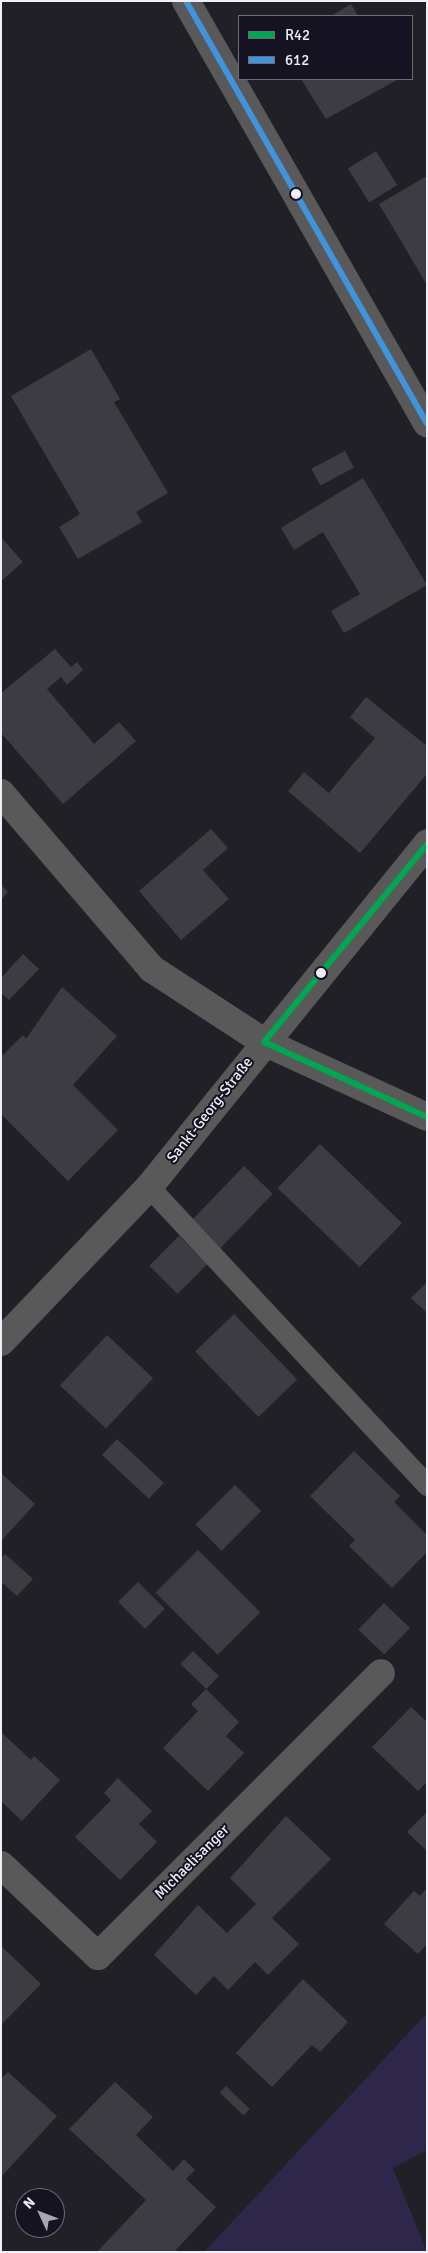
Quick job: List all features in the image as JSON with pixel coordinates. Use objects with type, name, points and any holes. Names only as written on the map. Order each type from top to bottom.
[{"type":"street","points":[[186,1],[427,423]]},
{"type":"street","points":[[1,793],[152,969],[264,1042],[427,1117]]},
{"type":"street","name":"Sankt-Georg-Straße","points":[[1,1342],[149,1187],[264,1042],[427,844]]},
{"type":"street","name":"Michaelisanger","points":[[1,1865],[98,1956],[381,1673]]},
{"type":"lane","points":[[149,1187],[427,1485]]},
{"type":"shaded area","points":[[427,2013],[427,2150],[393,2168],[427,2252],[204,2252]]},
{"type":"building","points":[[351,4],[357,15],[333,15]]},
{"type":"building","points":[[302,80],[397,80],[326,119]]},
{"type":"building","points":[[376,151],[397,185],[369,202],[348,168]]},
{"type":"building","points":[[427,176],[427,285],[379,204]]},
{"type":"building","points":[[91,349],[120,399],[114,402],[168,493],[136,512],[142,522],[78,559],[59,527],[80,514],[11,396]]},
{"type":"building","points":[[345,451],[354,468],[320,486],[311,469]]},
{"type":"building","points":[[363,478],[427,585],[344,633],[331,611],[360,594],[323,532],[294,550],[281,528]]},
{"type":"building","points":[[1,537],[23,562],[1,581]]},
{"type":"building","points":[[55,649],[71,667],[77,662],[83,670],[67,685],[61,677],[47,689],[94,744],[119,722],[136,741],[63,804],[1,733],[1,693]]},
{"type":"building","points":[[366,697],[427,746],[427,774],[360,853],[288,791],[304,772],[329,793],[375,738],[350,717]]},
{"type":"building","points":[[211,829],[228,848],[203,870],[229,899],[181,940],[139,891]]},
{"type":"building","points":[[1,885],[8,892],[1,900]]},
{"type":"building","points":[[23,954],[39,969],[9,1000],[1,993],[1,978]]},
{"type":"building","points":[[62,987],[117,1036],[73,1085],[118,1130],[68,1181],[1,1114],[1,1057],[23,1035],[26,1039]]},
{"type":"building","points":[[320,1144],[402,1223],[360,1267],[278,1188]]},
{"type":"building","points":[[244,1166],[273,1194],[219,1249],[191,1221]]},
{"type":"building","points":[[179,1236],[207,1264],[178,1294],[149,1266]]},
{"type":"building","points":[[427,1282],[427,1313],[411,1298]]},
{"type":"building","points":[[234,1314],[297,1379],[258,1417],[195,1352]]},
{"type":"building","points":[[107,1335],[153,1378],[106,1428],[60,1385]]},
{"type":"building","points":[[117,1439],[164,1483],[149,1499],[102,1455]]},
{"type":"building","points":[[354,1451],[400,1496],[394,1502],[427,1535],[427,1552],[392,1588],[349,1546],[355,1540],[310,1496]]},
{"type":"building","points":[[1,1473],[35,1504],[1,1541]]},
{"type":"building","points":[[235,1485],[261,1511],[222,1551],[195,1525]]},
{"type":"building","points":[[198,1550],[260,1612],[218,1655],[156,1592]]},
{"type":"building","points":[[5,1554],[33,1579],[17,1596],[1,1582],[1,1558]]},
{"type":"building","points":[[138,1582],[165,1609],[145,1629],[118,1602]]},
{"type":"building","points":[[384,1603],[410,1628],[384,1655],[358,1630]]},
{"type":"building","points":[[193,1651],[219,1676],[206,1689],[180,1664]]},
{"type":"building","points":[[206,1689],[239,1722],[226,1736],[244,1753],[208,1791],[163,1748],[198,1711],[191,1704]]},
{"type":"building","points":[[411,1707],[427,1722],[427,1782],[418,1791],[372,1747]]},
{"type":"building","points":[[1,1732],[31,1760],[34,1756],[60,1780],[22,1821],[1,1801]]},
{"type":"building","points":[[118,1778],[152,1811],[139,1824],[157,1842],[120,1880],[75,1837],[111,1800],[104,1793]]},
{"type":"building","points":[[427,1812],[427,1851],[407,1832]]},
{"type":"building","points":[[286,1816],[331,1859],[272,1918],[299,1944],[268,1975],[255,1962],[228,1990],[214,1976],[196,1995],[154,1955],[198,1905],[227,1933],[256,1904],[230,1878]]},
{"type":"building","points":[[427,1888],[427,1944],[418,1954],[384,1924],[414,1891],[420,1896]]},
{"type":"building","points":[[1,1946],[41,1984],[1,2025]]},
{"type":"building","points":[[303,1979],[348,2022],[320,2052],[312,2045],[272,2087],[236,2053]]},
{"type":"building","points":[[8,2072],[57,2116],[1,2177],[1,2079]]},
{"type":"building","points":[[115,2082],[153,2117],[136,2135],[173,2171],[184,2159],[195,2170],[186,2179],[216,2207],[174,2252],[97,2252],[146,2200],[69,2129]]},
{"type":"building","points":[[226,2086],[250,2109],[243,2115],[220,2092]]},
{"type":"transit line","name":"612","points":[[186,1],[427,423]]},
{"type":"transit line","name":"R42","points":[[264,1042],[427,844]]},
{"type":"transit line","name":"R42","points":[[264,1042],[427,1117]]}]
